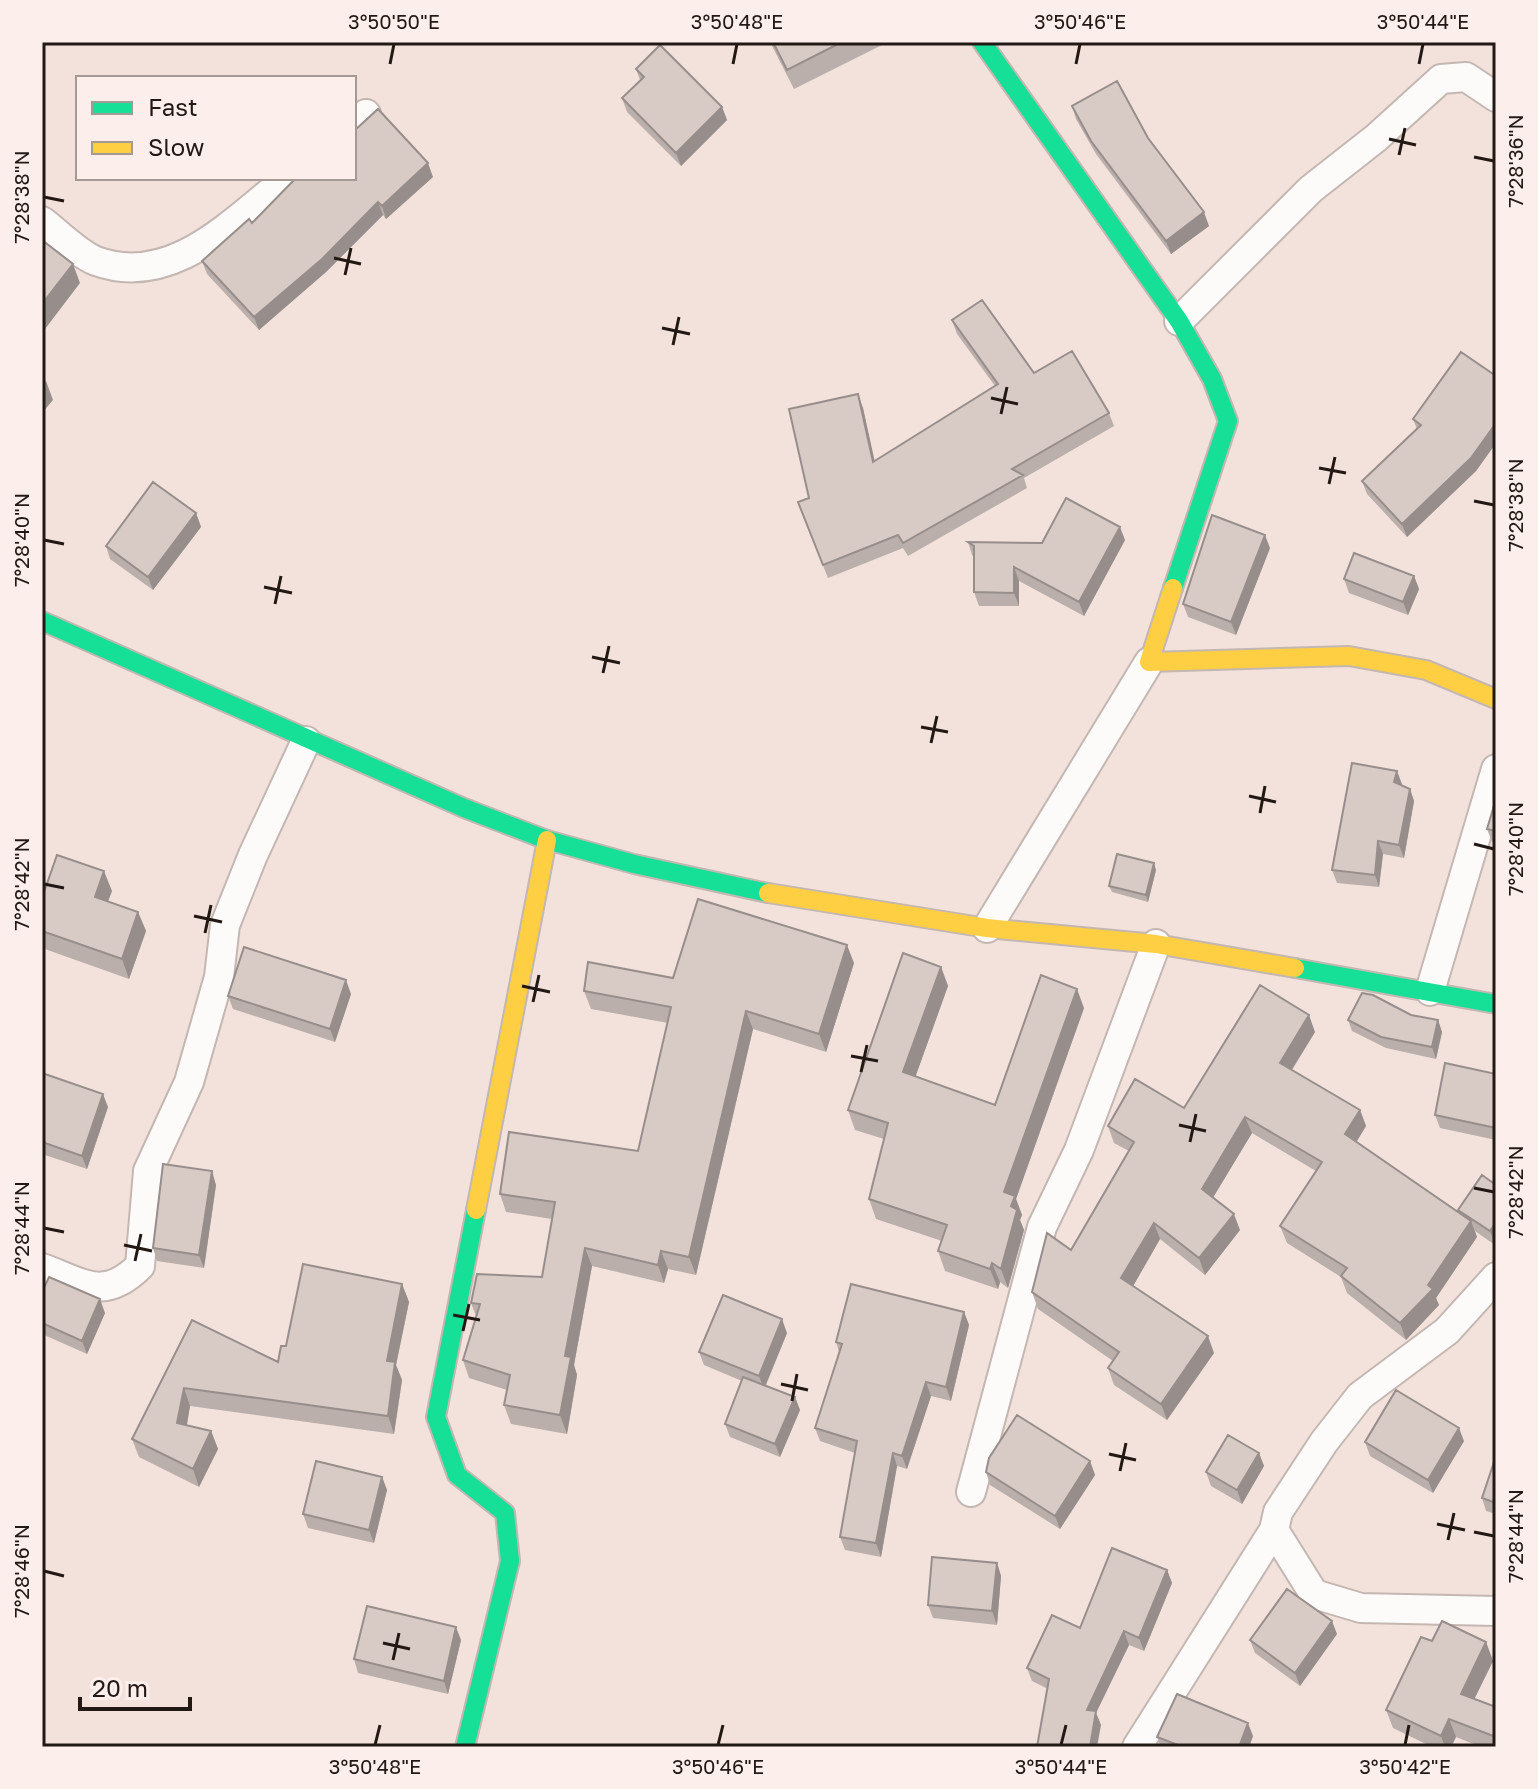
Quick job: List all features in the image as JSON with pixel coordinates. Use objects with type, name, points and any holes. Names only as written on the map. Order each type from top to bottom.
[{"type":"street","points":[[982,42],[1179,321],[1212,379],[1228,421],[1149,662],[987,928]]},
{"type":"street","points":[[1179,321],[1311,189],[1376,138],[1441,79],[1466,77],[1496,97]]},
{"type":"street","points":[[42,221],[95,261],[142,268],[184,258],[285,180]]},
{"type":"street","points":[[42,621],[306,741],[547,840],[634,864],[779,895],[987,928],[1156,944],[1496,1004]]},
{"type":"street","points":[[1149,662],[1349,656],[1426,670],[1496,699]]},
{"type":"street","points":[[42,1268],[99,1288],[122,1283],[140,1266],[148,1171],[189,1082],[219,977],[225,925],[253,855],[306,741]]},
{"type":"street","points":[[1430,991],[1496,769]]},
{"type":"street","points":[[465,1747],[510,1561],[505,1513],[464,1487],[448,1466],[436,1417],[547,840]]},
{"type":"street","points":[[971,1492],[1042,1227],[1079,1150],[1156,944]]},
{"type":"street","points":[[1137,1747],[1274,1530],[1278,1512],[1324,1442],[1360,1396],[1447,1331],[1496,1277]]},
{"type":"street","points":[[1274,1530],[1314,1594],[1361,1608],[1496,1611]]},
{"type":"building","points":[[773,42],[842,42],[787,70]]},
{"type":"building","points":[[660,45],[722,107],[676,153],[622,98],[644,77],[636,69]]},
{"type":"building","points":[[1117,81],[1148,138],[1204,212],[1166,241],[1091,141],[1072,106]]},
{"type":"building","points":[[378,109],[428,163],[382,206],[378,202],[322,259],[254,317],[202,261],[249,219],[252,223],[294,180],[356,180],[356,129]]},
{"type":"building","points":[[42,240],[73,264],[42,304]]},
{"type":"building","points":[[982,300],[1034,373],[1072,351],[1109,413],[1012,469],[1023,475],[903,543],[898,535],[823,565],[798,502],[809,498],[789,409],[858,394],[873,462],[998,384],[952,320]]},
{"type":"building","points":[[1461,352],[1496,376],[1496,423],[1471,458],[1402,524],[1362,481],[1421,425],[1413,419]]},
{"type":"building","points":[[153,482],[196,513],[148,577],[106,546]]},
{"type":"building","points":[[1066,498],[1120,527],[1079,602],[1014,567],[1014,593],[974,592],[974,546],[968,542],[1042,543]]},
{"type":"building","points":[[1212,515],[1265,535],[1231,622],[1183,604]]},
{"type":"building","points":[[1354,553],[1414,576],[1403,602],[1344,579]]},
{"type":"building","points":[[1352,763],[1397,771],[1394,782],[1410,789],[1399,845],[1378,841],[1375,875],[1332,870]]},
{"type":"building","points":[[1496,799],[1496,831],[1487,829]]},
{"type":"building","points":[[1117,854],[1154,863],[1146,895],[1109,886]]},
{"type":"building","points":[[57,855],[104,871],[95,897],[138,912],[122,959],[42,931],[42,898]]},
{"type":"building","points":[[698,899],[847,945],[819,1034],[746,1011],[689,1257],[661,1251],[658,1265],[585,1248],[565,1356],[571,1357],[560,1415],[504,1405],[510,1375],[463,1360],[480,1304],[471,1303],[477,1274],[542,1277],[555,1202],[500,1194],[509,1132],[638,1151],[671,1007],[584,991],[588,962],[673,978]]},
{"type":"building","points":[[244,947],[346,980],[330,1029],[228,996]]},
{"type":"building","points":[[903,953],[941,967],[903,1072],[995,1105],[1041,975],[1077,989],[1004,1192],[1015,1196],[1011,1206],[1017,1210],[1001,1269],[992,1263],[990,1269],[938,1251],[947,1225],[869,1199],[888,1123],[848,1110]]},
{"type":"building","points":[[1260,985],[1309,1015],[1280,1063],[1360,1110],[1345,1134],[1471,1221],[1428,1285],[1433,1289],[1400,1323],[1341,1276],[1347,1268],[1280,1226],[1322,1162],[1245,1117],[1202,1189],[1234,1214],[1199,1258],[1154,1223],[1121,1278],[1208,1336],[1161,1404],[1108,1368],[1119,1352],[1032,1292],[1047,1233],[1071,1250],[1134,1142],[1108,1126],[1135,1079],[1184,1108]]},
{"type":"building","points":[[1362,993],[1373,995],[1411,1015],[1438,1020],[1432,1047],[1381,1037],[1348,1020]]},
{"type":"building","points":[[1445,1063],[1496,1074],[1496,1128],[1435,1115]]},
{"type":"building","points":[[42,1073],[103,1094],[82,1156],[42,1142]]},
{"type":"building","points":[[163,1164],[212,1171],[199,1255],[153,1248]]},
{"type":"building","points":[[1482,1175],[1496,1185],[1496,1222],[1490,1231],[1458,1210]]},
{"type":"building","points":[[303,1264],[402,1284],[387,1361],[395,1362],[388,1416],[184,1388],[177,1423],[211,1431],[193,1469],[132,1439],[192,1320],[278,1362],[281,1346],[286,1346]]},
{"type":"building","points":[[49,1277],[100,1299],[82,1341],[42,1323],[42,1292]]},
{"type":"building","points":[[851,1284],[964,1312],[946,1387],[926,1382],[902,1456],[893,1453],[876,1543],[840,1537],[857,1441],[815,1428],[842,1344],[836,1342]]},
{"type":"building","points":[[723,1295],[782,1319],[759,1376],[699,1352]]},
{"type":"building","points":[[743,1377],[795,1397],[775,1444],[725,1424]]},
{"type":"building","points":[[1396,1390],[1459,1428],[1428,1480],[1365,1442]]},
{"type":"building","points":[[1017,1415],[1090,1461],[1055,1516],[986,1472],[989,1458]]},
{"type":"building","points":[[1228,1435],[1259,1453],[1237,1490],[1206,1472]]},
{"type":"building","points":[[1496,1456],[1496,1503],[1482,1498]]},
{"type":"building","points":[[316,1461],[382,1477],[369,1530],[303,1514]]},
{"type":"building","points":[[1112,1548],[1167,1570],[1139,1638],[1124,1631],[1087,1710],[1096,1711],[1090,1747],[1037,1747],[1049,1679],[1027,1668],[1052,1615],[1080,1628]]},
{"type":"building","points":[[932,1557],[997,1563],[992,1611],[928,1605]]},
{"type":"building","points":[[1287,1589],[1332,1621],[1295,1673],[1250,1640]]},
{"type":"building","points":[[367,1606],[456,1627],[444,1681],[354,1659]]},
{"type":"building","points":[[1442,1621],[1486,1642],[1461,1694],[1496,1707],[1496,1737],[1449,1719],[1441,1736],[1386,1710],[1421,1637],[1432,1641]]},
{"type":"building","points":[[1177,1694],[1248,1723],[1239,1747],[1183,1747],[1157,1737]]},
{"type":"traffic: fast","points":[[982,42],[1179,321],[1212,379],[1228,421],[1173,588]]},
{"type":"traffic: fast","points":[[42,621],[464,808],[547,840],[634,864],[768,893]]},
{"type":"traffic: fast","points":[[1295,968],[1496,1004]]},
{"type":"traffic: fast","points":[[465,1747],[510,1561],[505,1513],[457,1475],[436,1417],[476,1210]]},
{"type":"traffic: slow","points":[[1173,588],[1149,662],[1349,656],[1426,670],[1496,699]]},
{"type":"traffic: slow","points":[[476,1210],[547,840]]},
{"type":"traffic: slow","points":[[768,893],[987,928],[1156,944],[1295,968]]}]
